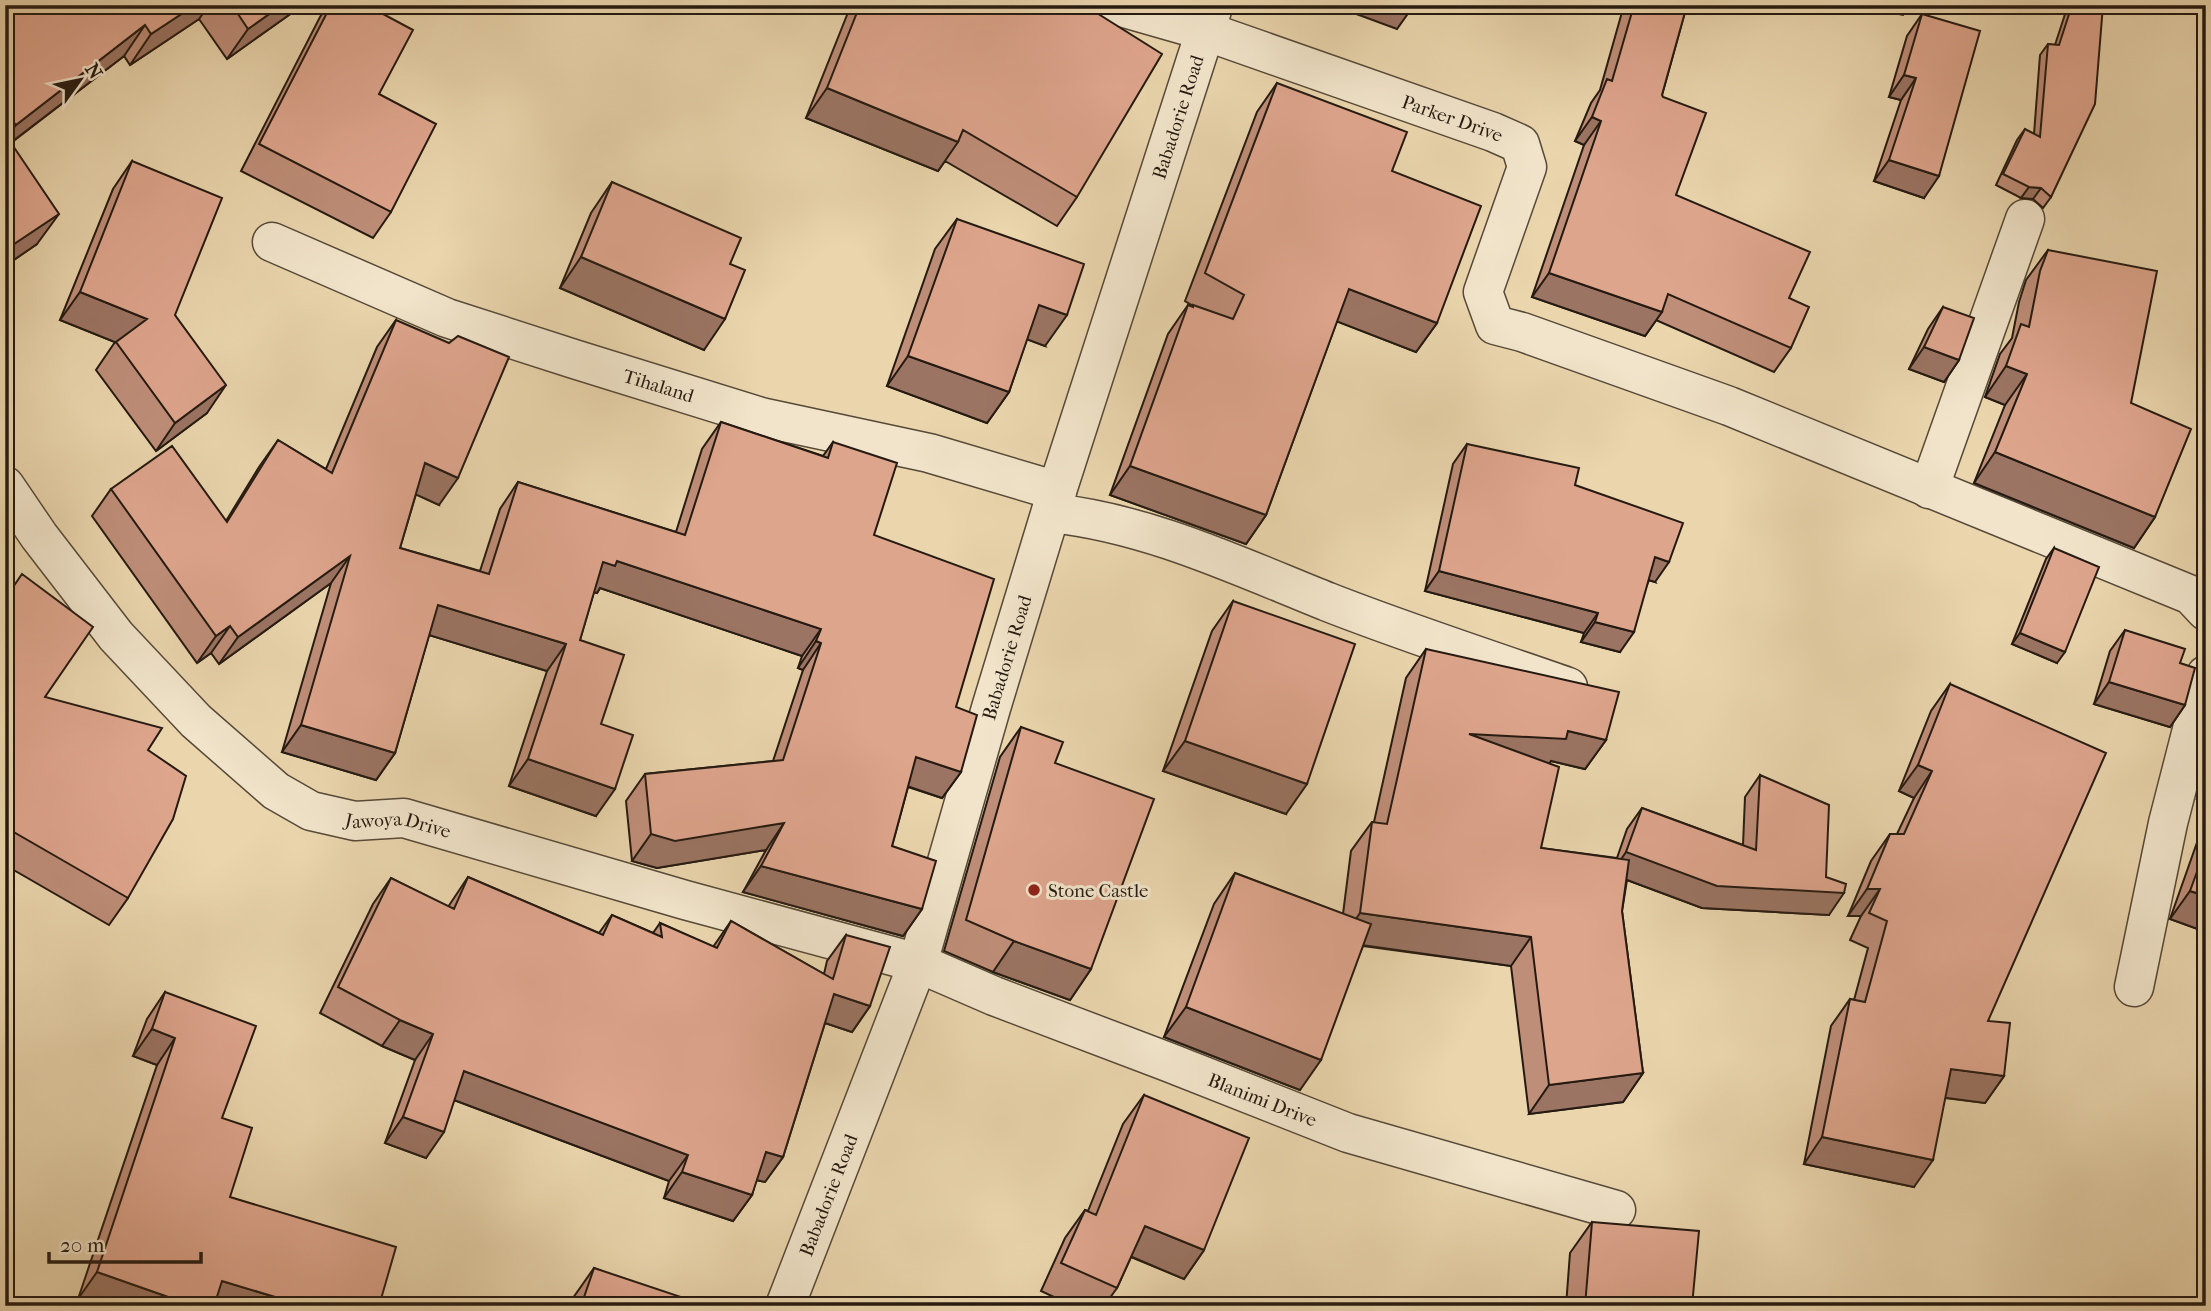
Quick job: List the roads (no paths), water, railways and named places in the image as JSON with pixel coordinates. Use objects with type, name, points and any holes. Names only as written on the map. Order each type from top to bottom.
[{"type":"street","points":[[1114,5],[1209,18]]},
{"type":"street","name":"Parker Drive","points":[[1209,18],[1520,144],[1527,167],[1483,292],[1495,325],[1522,332],[1729,406],[1929,489]]},
{"type":"street","name":"Babadorie Road","points":[[785,1306],[918,962],[1054,502],[1209,18]]},
{"type":"street","points":[[2025,219],[1929,489],[2191,595],[2206,611]]},
{"type":"street","name":"Tihaland","points":[[272,242],[447,317],[761,417],[929,453],[1085,516],[1176,541],[1331,603],[1572,688]]},
{"type":"street","name":"Jawoya Drive","points":[[5,486],[39,536],[116,636],[187,712],[276,791],[311,811],[355,821],[404,818],[685,900],[918,962]]},
{"type":"street","points":[[2134,987],[2168,823],[2206,675]]},
{"type":"street","name":"Blanimi Drive","points":[[918,962],[993,996],[1348,1133],[1616,1210]]},
{"type":"place","name":"Stone Castle","points":[[1034,890]]}]
